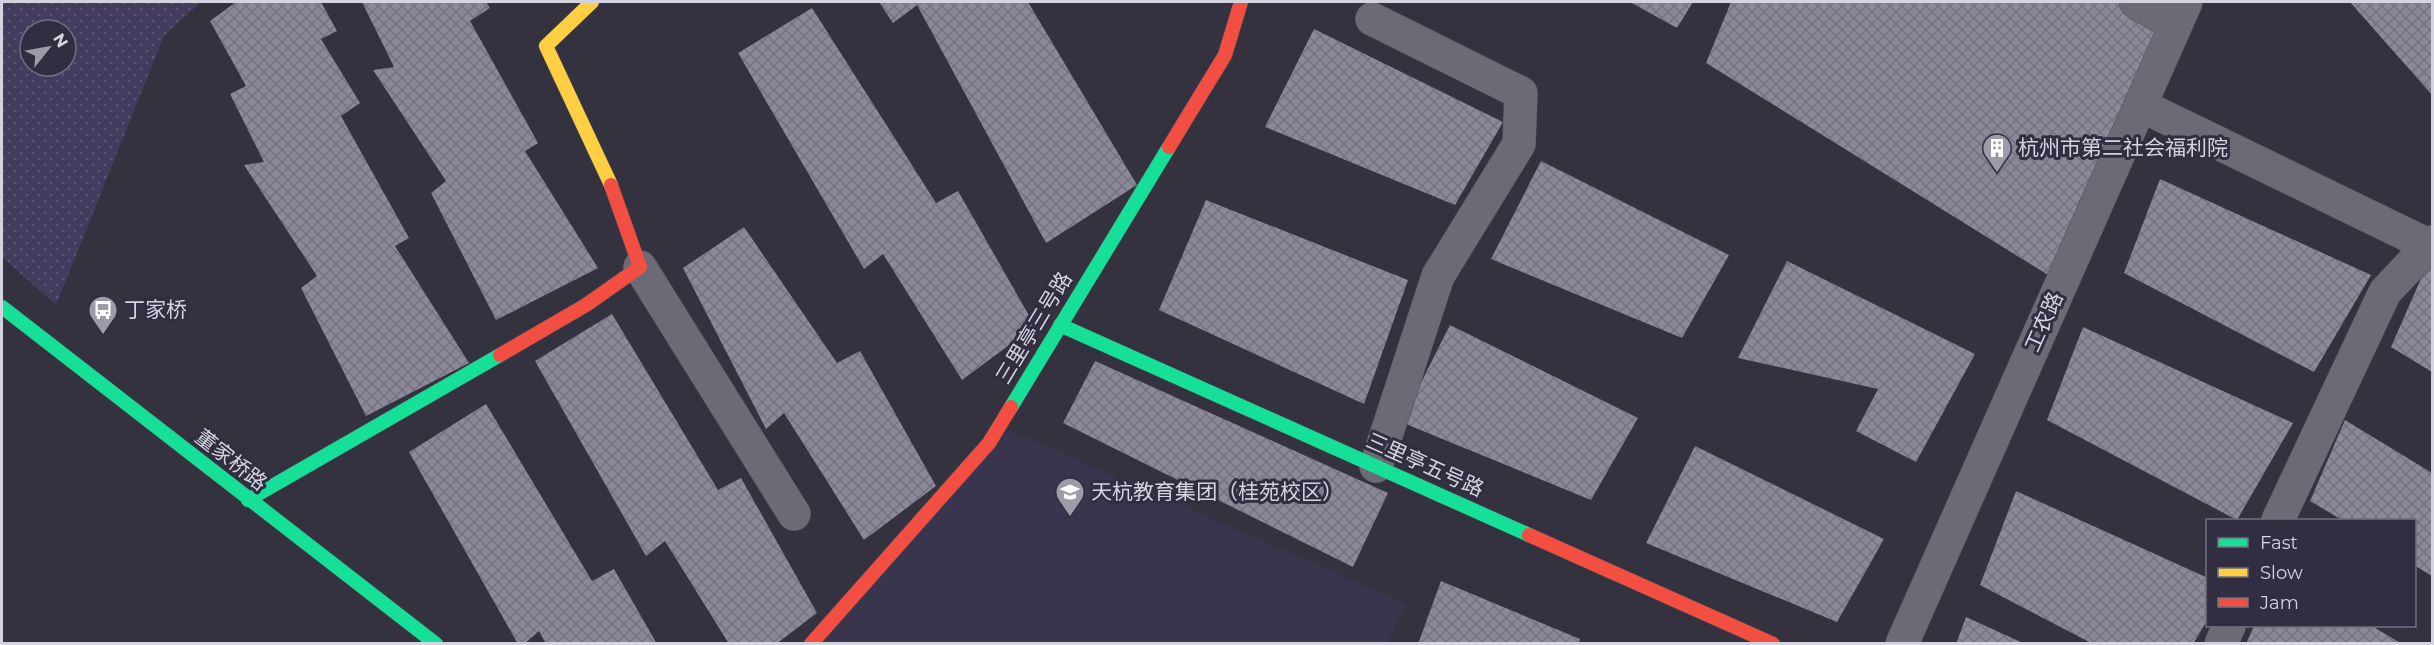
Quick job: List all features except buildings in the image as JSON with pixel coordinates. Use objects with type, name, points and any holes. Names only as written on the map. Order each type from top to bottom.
[{"type":"street","points":[[592,2],[546,46],[612,187],[640,267],[794,514]]},
{"type":"street","name":"三里亭三号路","points":[[812,644],[988,443],[1225,55],[1241,2]]},
{"type":"street","points":[[2136,2],[2181,14]]},
{"type":"street","name":"工农路","points":[[1902,644],[2181,14]]},
{"type":"street","points":[[1372,19],[1521,93],[1519,144],[1438,276],[1376,466]]},
{"type":"street","points":[[2140,105],[2431,245],[2385,292],[2278,519]]},
{"type":"street","points":[[248,500],[586,305],[640,267]]},
{"type":"street","name":"董家桥路","points":[[2,307],[436,644]]},
{"type":"street","name":"三里亭五号路","points":[[1060,325],[1773,644]]},
{"type":"street","points":[[2221,644],[2229,627]]},
{"type":"shaded area","points":[[2,2],[201,2],[164,36],[56,305],[2,257]]},
{"type":"shaded area","name":"天杭教育集团（桂苑校区）","points":[[1009,430],[1407,604],[1387,643],[821,644]]},
{"type":"traffic: fast","points":[[1011,407],[1169,147]]},
{"type":"traffic: fast","points":[[2,307],[436,644]]},
{"type":"traffic: fast","points":[[1060,325],[1529,535]]},
{"type":"traffic: fast","points":[[248,500],[500,355]]},
{"type":"traffic: slow","points":[[592,2],[546,46],[611,185]]},
{"type":"traffic: jam","points":[[1169,147],[1225,55],[1241,2]]},
{"type":"traffic: jam","points":[[500,355],[586,305],[640,267],[611,185]]},
{"type":"traffic: jam","points":[[811,644],[989,443],[1011,407]]},
{"type":"traffic: jam","points":[[1529,535],[1773,644]]},
{"type":"place","name":"杭州市第二社会福利院","points":[[1997,174]]},
{"type":"place","name":"丁家桥","points":[[103,336]]},
{"type":"place","name":"天杭教育集团（桂苑校区）","points":[[1070,518]]}]
